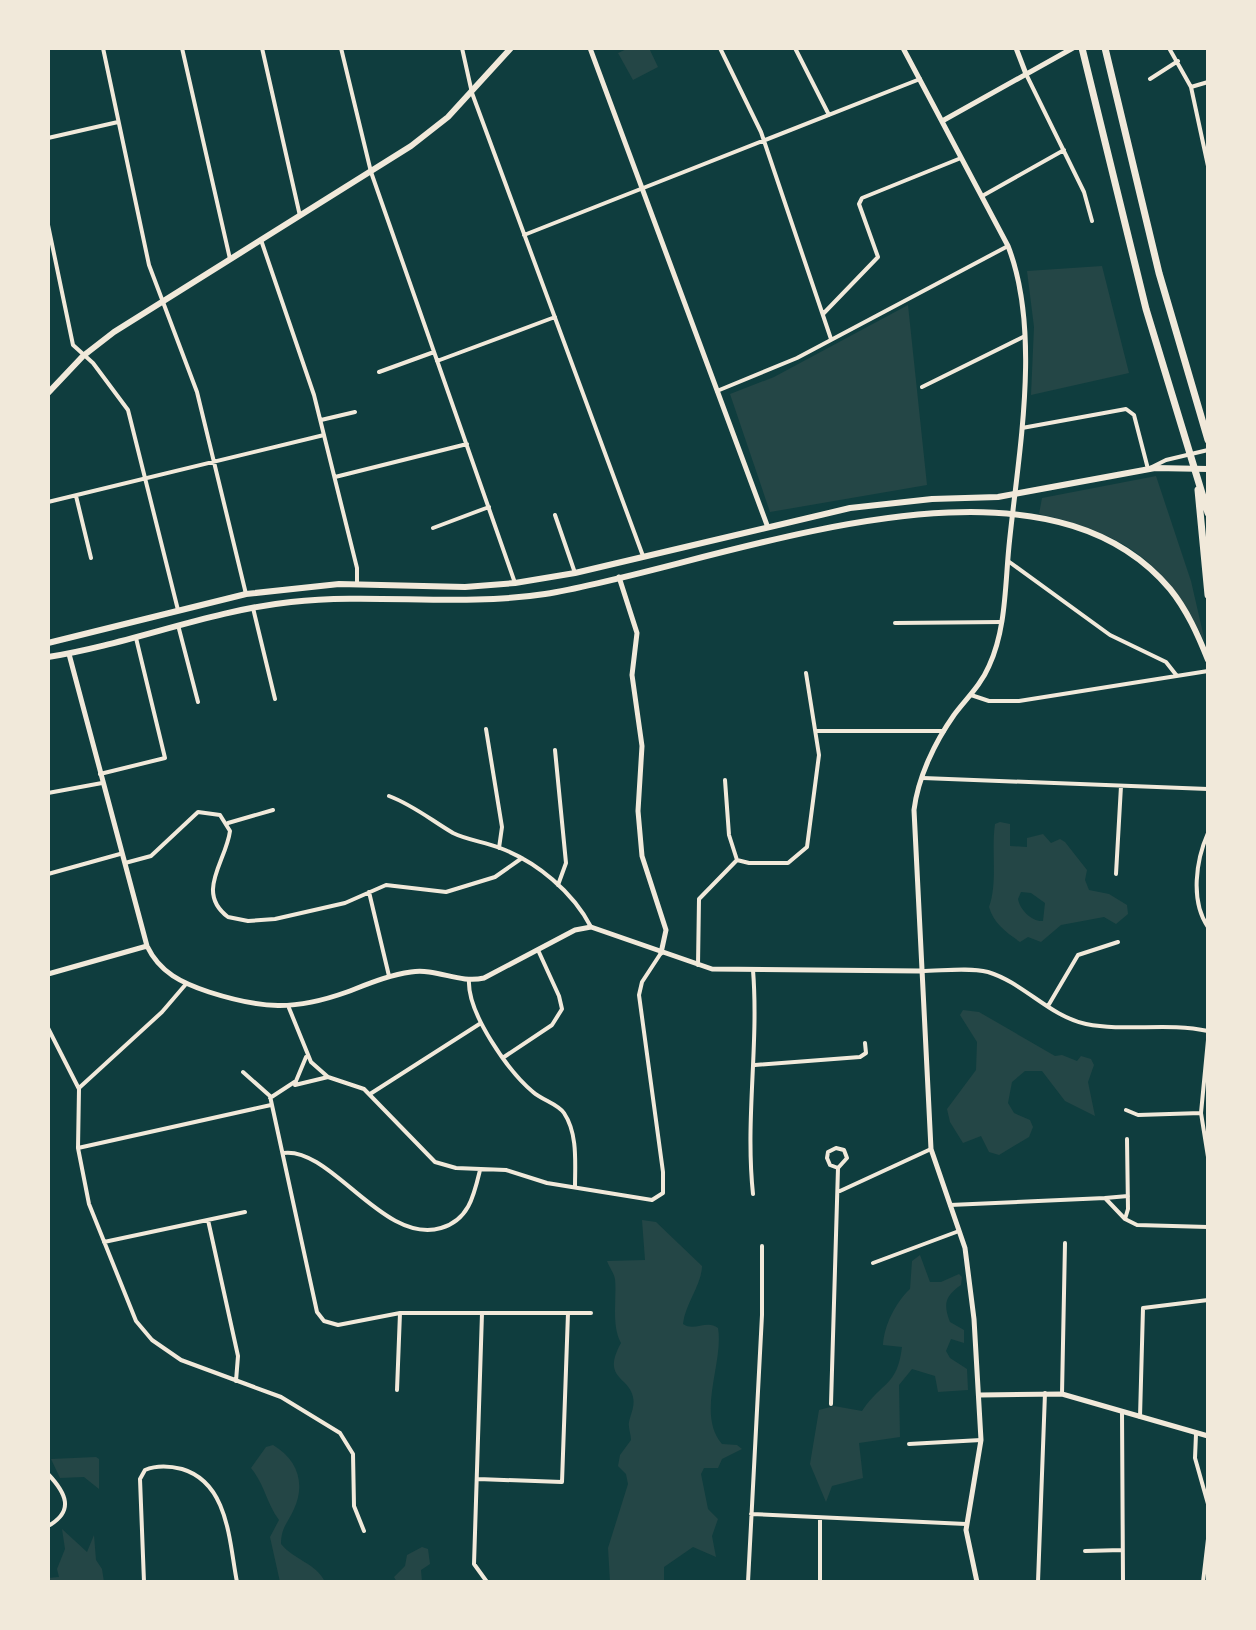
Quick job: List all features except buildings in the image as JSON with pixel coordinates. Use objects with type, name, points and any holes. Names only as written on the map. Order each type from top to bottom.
[{"type":"highway","points":[[1082,48],[1139,282],[1208,513]]},
{"type":"highway","points":[[1106,52],[1159,273],[1208,440]]},
{"type":"highway","points":[[1198,480],[1208,595]]},
{"type":"main road","points":[[48,393],[83,356],[161,302],[371,172],[437,126],[472,93],[511,48]]},
{"type":"main road","points":[[48,643],[246,594],[357,584],[455,587],[515,583],[575,573],[767,525],[876,504],[1017,494],[1148,469],[1208,469]]},
{"type":"main road","points":[[48,657],[253,607],[332,599],[484,601],[546,594],[837,525],[957,512],[1014,515],[1083,532],[1142,563],[1177,598],[1208,660]]},
{"type":"street","points":[[103,48],[161,302],[171,317],[197,392],[246,594]]},
{"type":"street","points":[[182,48],[230,259]]},
{"type":"street","points":[[262,48],[300,216]]},
{"type":"street","points":[[341,48],[371,172],[515,583]]},
{"type":"street","points":[[462,48],[472,93],[643,556]]},
{"type":"street","points":[[590,48],[767,525]]},
{"type":"street","points":[[720,48],[763,141],[831,339]]},
{"type":"street","points":[[795,48],[829,115]]},
{"type":"street","points":[[903,48],[984,195],[1008,246],[1019,277],[1025,336],[1017,494],[1001,622],[989,667],[944,731],[922,778],[914,819],[931,1149],[959,1231],[970,1278],[980,1395],[981,1440],[966,1524],[968,1550],[977,1582]]},
{"type":"street","points":[[1016,48],[1084,192],[1092,221]]},
{"type":"street","points":[[944,120],[1073,48]]},
{"type":"street","points":[[1169,48],[1191,87],[1208,166]]},
{"type":"street","points":[[1150,79],[1178,61]]},
{"type":"street","points":[[524,235],[920,79]]},
{"type":"street","points":[[1191,87],[1208,82]]},
{"type":"street","points":[[48,138],[118,122]]},
{"type":"street","points":[[984,195],[1064,150]]},
{"type":"street","points":[[823,314],[878,257],[860,207],[862,198],[963,157]]},
{"type":"street","points":[[48,225],[73,345],[125,404],[178,610]]},
{"type":"street","points":[[261,240],[321,420],[357,568],[357,584]]},
{"type":"street","points":[[717,391],[774,370],[1008,246]]},
{"type":"street","points":[[437,361],[555,317]]},
{"type":"street","points":[[922,387],[1025,336]]},
{"type":"street","points":[[379,372],[434,352]]},
{"type":"street","points":[[1020,428],[1126,409],[1134,415],[1148,469],[1166,460],[1208,450]]},
{"type":"street","points":[[321,420],[355,412]]},
{"type":"street","points":[[48,502],[324,435]]},
{"type":"street","points":[[335,477],[467,444]]},
{"type":"street","points":[[76,496],[91,558]]},
{"type":"street","points":[[433,528],[489,507]]},
{"type":"street","points":[[555,515],[575,573]]},
{"type":"street","points":[[1008,561],[1110,635],[1166,662],[1177,676]]},
{"type":"street","points":[[270,1098],[290,1086],[328,1077],[352,1084],[370,1094],[429,1158],[449,1167],[506,1170],[539,1182],[643,1201],[659,1198],[664,1191],[639,991],[661,953],[666,930],[645,866],[638,811],[642,746],[633,706],[632,675],[637,634],[619,577]]},
{"type":"street","points":[[253,607],[275,699]]},
{"type":"street","points":[[895,623],[1001,622]]},
{"type":"street","points":[[178,625],[198,702]]},
{"type":"street","points":[[100,774],[165,758],[136,638]]},
{"type":"street","points":[[69,654],[147,946],[161,966],[186,984],[254,1004],[289,1008],[332,997],[389,976],[437,971],[469,980],[492,975],[575,930],[591,927],[698,966],[753,970],[985,972],[1063,1016],[1086,1024],[1175,1026],[1208,1031]]},
{"type":"street","points":[[971,695],[989,701],[1019,701],[1208,671]]},
{"type":"street","points":[[737,860],[788,863],[807,847],[819,755],[806,673]]},
{"type":"street","points":[[486,729],[502,827],[499,848]]},
{"type":"street","points":[[816,731],[944,731]]},
{"type":"street","points":[[555,750],[566,863],[558,885]]},
{"type":"street","points":[[922,778],[1208,789]]},
{"type":"street","points":[[725,780],[729,835],[737,860]]},
{"type":"street","points":[[48,793],[102,783]]},
{"type":"street","points":[[1116,874],[1121,786]]},
{"type":"street","points":[[389,796],[433,817],[453,832],[522,858],[558,885],[591,927]]},
{"type":"street","points":[[228,823],[273,810]]},
{"type":"street","points":[[123,864],[151,856],[198,812],[212,811],[228,823]]},
{"type":"street","points":[[228,823],[228,841],[211,888],[217,907],[228,917],[275,919],[345,903],[396,884],[427,892],[446,892],[487,881],[511,869],[522,858]]},
{"type":"street","points":[[1208,833],[1200,855],[1197,891],[1202,918],[1208,927]]},
{"type":"street","points":[[48,874],[120,854]]},
{"type":"street","points":[[698,966],[699,899],[737,860]]},
{"type":"street","points":[[369,892],[389,976]]},
{"type":"street","points":[[1048,1006],[1078,955],[1118,942]]},
{"type":"street","points":[[48,974],[147,946]]},
{"type":"street","points":[[504,1057],[552,1025],[562,1009],[538,950]]},
{"type":"street","points":[[753,970],[757,1020],[750,1158],[753,1194]]},
{"type":"street","points":[[469,980],[470,997],[481,1023],[504,1057],[530,1090],[563,1112],[575,1148],[575,1187]]},
{"type":"street","points":[[78,1089],[162,1012],[186,984]]},
{"type":"street","points":[[289,1008],[306,1053],[328,1077]]},
{"type":"street","points":[[370,1094],[481,1023]]},
{"type":"street","points":[[48,1028],[78,1089],[78,1148],[89,1204],[136,1321],[148,1336],[188,1364],[281,1397],[340,1433],[350,1446],[354,1510],[364,1531]]},
{"type":"street","points":[[1208,1040],[1201,1113],[1208,1157]]},
{"type":"street","points":[[755,1065],[860,1057],[866,1053],[865,1043]]},
{"type":"street","points":[[290,1086],[302,1072],[306,1053]]},
{"type":"street","points":[[243,1072],[265,1089],[270,1098],[320,1317],[336,1325],[400,1313],[482,1313],[499,1310],[591,1313]]},
{"type":"street","points":[[78,1148],[272,1105]]},
{"type":"street","points":[[1126,1110],[1138,1115],[1201,1113]]},
{"type":"street","points":[[1125,1219],[1128,1196],[1127,1139]]},
{"type":"street","points":[[831,1404],[840,1191],[838,1168],[847,1158],[844,1150],[836,1148],[828,1152],[827,1158],[830,1165],[838,1168]]},
{"type":"street","points":[[840,1191],[931,1149]]},
{"type":"street","points":[[283,1153],[303,1157],[395,1221],[418,1230],[440,1228],[458,1219],[472,1200],[480,1170]]},
{"type":"street","points":[[950,1205],[1128,1196]]},
{"type":"street","points":[[1105,1198],[1125,1219],[1137,1225],[1208,1227]]},
{"type":"street","points":[[104,1242],[245,1212]]},
{"type":"street","points":[[208,1220],[238,1356],[236,1381]]},
{"type":"street","points":[[873,1263],[959,1231]]},
{"type":"street","points":[[1062,1394],[1065,1243]]},
{"type":"street","points":[[748,1582],[762,1315],[762,1246]]},
{"type":"street","points":[[1140,1417],[1144,1307],[1208,1300]]},
{"type":"street","points":[[397,1390],[400,1313]]},
{"type":"street","points":[[482,1313],[474,1564],[487,1582]]},
{"type":"street","points":[[478,1479],[562,1482],[568,1313]]},
{"type":"street","points":[[1038,1582],[1045,1393]]},
{"type":"street","points":[[980,1395],[1062,1394],[1208,1436]]},
{"type":"street","points":[[1122,1412],[1123,1582]]},
{"type":"street","points":[[1196,1434],[1195,1458],[1208,1504]]},
{"type":"street","points":[[909,1444],[981,1440]]},
{"type":"street","points":[[144,1582],[140,1479],[145,1470],[161,1467],[194,1474],[213,1490],[223,1512],[237,1582]]},
{"type":"street","points":[[48,1474],[62,1491],[66,1504],[64,1514],[48,1526]]},
{"type":"street","points":[[751,1514],[966,1524]]},
{"type":"street","points":[[820,1518],[820,1582]]},
{"type":"street","points":[[1203,1582],[1208,1539]]},
{"type":"street","points":[[1085,1551],[1122,1550]]},
{"type":"shaded area","points":[[629,48],[649,48],[658,67],[633,80],[618,53]]},
{"type":"shaded area","points":[[1102,266],[1129,373],[1031,395],[1034,327],[1027,271]]},
{"type":"shaded area","points":[[908,305],[927,485],[770,512],[730,394],[774,377]]},
{"type":"shaded area","points":[[1156,476],[1191,581],[1205,642],[1175,591],[1140,556],[1096,531],[1039,514],[1042,498]]},
{"type":"shaded area","points":[[995,824],[1010,824],[1010,846],[1027,847],[1027,838],[1043,834],[1051,843],[1060,839],[1065,842],[1087,870],[1085,880],[1089,890],[1109,894],[1127,905],[1128,914],[1116,924],[1104,917],[1061,925],[1041,942],[1028,937],[1020,942],[997,923],[989,907],[993,887]],"holes":[[[1021,892],[1031,893],[1045,903],[1043,921],[1031,917],[1019,903]]]},
{"type":"shaded area","points":[[963,1010],[979,1012],[1055,1056],[1062,1055],[1077,1061],[1081,1056],[1091,1059],[1094,1065],[1088,1082],[1095,1116],[1065,1101],[1042,1071],[1025,1071],[1012,1082],[1008,1103],[1014,1113],[1030,1120],[1033,1127],[1029,1137],[999,1155],[989,1152],[981,1136],[963,1143],[950,1122],[947,1109],[976,1070],[977,1042],[960,1015]]},
{"type":"shaded area","points":[[642,1220],[656,1222],[702,1266],[683,1324],[718,1328],[711,1418],[722,1444],[737,1445],[742,1449],[722,1459],[718,1468],[704,1468],[701,1474],[708,1509],[718,1519],[712,1536],[716,1557],[693,1547],[664,1567],[664,1582],[610,1582],[608,1548],[628,1484],[626,1474],[618,1466],[620,1455],[631,1440],[629,1424],[633,1400],[631,1390],[615,1370],[621,1343],[615,1320],[615,1279],[607,1261],[645,1260]]},
{"type":"shaded area","points":[[920,1255],[930,1282],[941,1282],[959,1274],[962,1277],[961,1285],[946,1305],[950,1322],[964,1330],[964,1343],[951,1339],[946,1351],[950,1358],[967,1369],[968,1390],[938,1392],[935,1376],[912,1369],[899,1385],[900,1437],[859,1443],[863,1478],[832,1486],[826,1502],[810,1464],[819,1410],[834,1406],[862,1411],[892,1377],[902,1347],[883,1345],[884,1337],[892,1314],[910,1289],[912,1261]]},
{"type":"shaded area","points":[[273,1445],[288,1457],[299,1481],[298,1499],[284,1529],[281,1544],[316,1570],[325,1582],[280,1582],[270,1537],[279,1520],[251,1468],[266,1447]]},
{"type":"shaded area","points":[[51,1459],[99,1459],[99,1489],[84,1477],[60,1478]]},
{"type":"shaded area","points":[[62,1529],[87,1552],[94,1535],[96,1560],[102,1569],[104,1582],[48,1582],[48,1578],[59,1577],[57,1569],[65,1549]]},
{"type":"shaded area","points":[[422,1547],[428,1549],[430,1564],[421,1570],[422,1582],[397,1582],[394,1577],[405,1566],[407,1555]]}]
